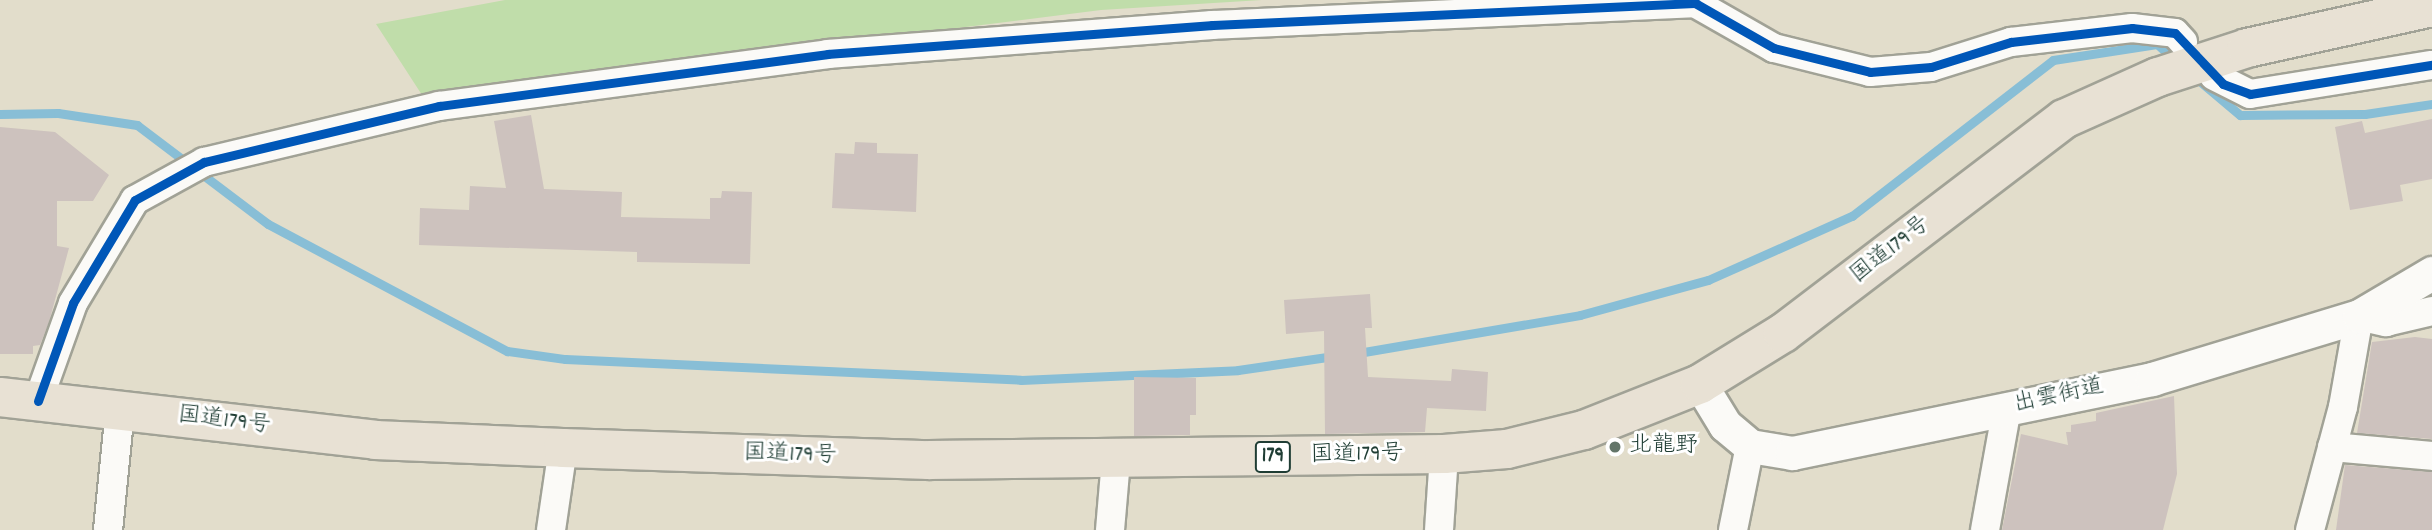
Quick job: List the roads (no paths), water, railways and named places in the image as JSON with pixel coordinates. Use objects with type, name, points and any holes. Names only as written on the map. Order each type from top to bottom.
[{"type":"highway","name":"国道179号","points":[[0,397],[375,440],[563,448],[929,460],[1116,460],[1444,454],[1507,449],[1552,439],[1640,410],[1700,384],[1783,333],[2064,119],[2158,77],[2247,48],[2432,7]]},
{"type":"street","points":[[38,401],[73,303],[135,200],[176,175],[204,162],[439,106],[828,54],[1226,24],[1695,3],[1774,48],[1870,72],[1931,67],[2011,42],[2132,28],[2175,33],[2183,43]]},
{"type":"street","points":[[2214,76],[2250,94],[2432,65]]},
{"type":"street","name":"出雲街道","points":[[1750,446],[1792,453],[2152,379],[2359,316],[2432,273]]},
{"type":"street","points":[[2310,530],[2333,447],[2359,316],[2386,322],[2432,311]]},
{"type":"street","points":[[1700,384],[1725,425],[1750,446],[1733,530]]},
{"type":"street","points":[[1985,530],[2007,408]]},
{"type":"street","points":[[108,530],[120,410]]},
{"type":"street","points":[[2333,447],[2432,456]]},
{"type":"street","points":[[551,530],[563,448]]},
{"type":"street","points":[[1439,530],[1444,454]]},
{"type":"street","points":[[1110,530],[1116,460]]},
{"type":"waterway","points":[[1358,353],[1580,315],[1708,280],[1852,216],[2053,60],[2157,44],[2175,60]]},
{"type":"waterway","points":[[2202,83],[2240,115],[2365,114],[2432,104]]},
{"type":"waterway","points":[[0,114],[58,113],[137,125],[268,224],[507,351],[565,359],[1021,380],[1238,370],[1334,356]]},
{"type":"place","name":"北龍野","points":[[1615,447]]}]
